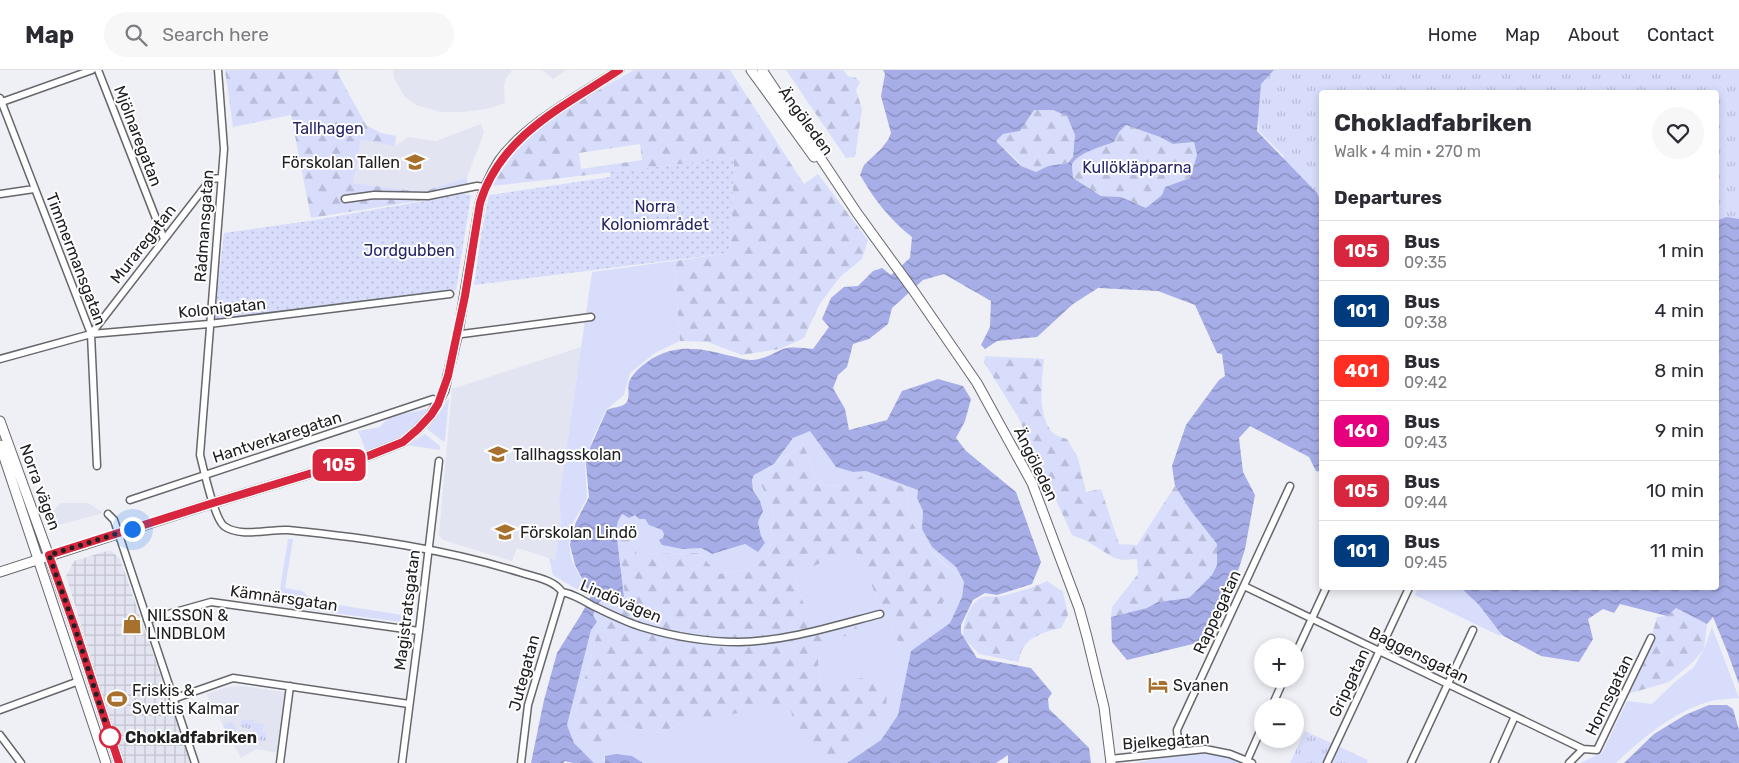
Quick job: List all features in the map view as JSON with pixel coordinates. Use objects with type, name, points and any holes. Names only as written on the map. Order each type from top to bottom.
[{"type":"main road","points":[[0,572],[213,503],[368,456],[392,447],[407,438],[428,418],[444,391],[458,333],[480,203],[499,161],[519,139],[545,118],[619,70]]},
{"type":"main road","name":"Ängöleden","points":[[751,70],[803,143],[893,262],[977,383],[1032,483],[1081,615],[1104,708],[1110,761]]},
{"type":"main road","name":"Ängöleden","points":[[762,70],[857,213]]},
{"type":"main road","name":"Norra vägen","points":[[0,420],[75,628],[119,763]]},
{"type":"main road","name":"Norra vägen","points":[[0,445],[106,763]]},
{"type":"street","points":[[1,100],[92,70]]},
{"type":"street","name":"Mjölnaregatan","points":[[98,70],[164,239]]},
{"type":"street","name":"Rådmansgatan","points":[[218,70],[224,149],[200,455],[213,503],[222,525],[227,528],[258,532],[286,530],[387,542]]},
{"type":"street","name":"Timmermansgatan","points":[[1,100],[91,334],[97,466]]},
{"type":"street","name":"Muraregatan","points":[[91,334],[211,179],[221,178]]},
{"type":"street","points":[[345,199],[374,195],[428,196],[476,186],[486,187]]},
{"type":"street","points":[[0,194],[34,189]]},
{"type":"street","name":"Kolonigatan","points":[[0,359],[91,334],[209,324],[450,294]]},
{"type":"street","points":[[458,333],[591,317]]},
{"type":"street","name":"Hantverkaregatan","points":[[130,500],[433,399]]},
{"type":"street","name":"Magistratsgatan","points":[[402,763],[439,460]]},
{"type":"street","name":"Rappegatan","points":[[1179,751],[1177,730],[1290,486]]},
{"type":"street","points":[[108,514],[114,520],[195,763]]},
{"type":"street","name":"Lindövägen","points":[[387,542],[428,549],[545,580],[559,588],[562,592],[636,625],[664,634],[739,642],[797,635],[880,614]]},
{"type":"street","name":"Baggensgatan","points":[[1244,586],[1582,749]]},
{"type":"street","points":[[1303,638],[1325,590]]},
{"type":"street","name":"Gripgatan","points":[[1328,763],[1408,590]]},
{"type":"street","name":"Jutegatan","points":[[521,763],[528,704],[562,592]]},
{"type":"street","name":"Kämnärsgatan","points":[[147,620],[187,607],[211,602],[419,631]]},
{"type":"street","points":[[1411,763],[1473,630]]},
{"type":"street","name":"Hornsgatan","points":[[1582,749],[1597,750],[1652,638]]},
{"type":"street","points":[[173,699],[233,678],[409,704]]},
{"type":"street","points":[[0,710],[79,681]]},
{"type":"street","points":[[280,763],[290,686]]},
{"type":"street","points":[[1494,763],[1515,716]]},
{"type":"street","points":[[0,736],[21,763]]},
{"type":"street","points":[[1249,762],[1254,748]]},
{"type":"street","name":"Bjelkegatan","points":[[1110,761],[1205,749],[1218,751],[1249,762]]},
{"type":"street","points":[[1569,763],[1582,749]]},
{"type":"shaded area","points":[[393,70],[512,70],[506,78],[504,86],[505,103],[487,109],[441,112],[416,105],[404,96],[394,78]]},
{"type":"shaded area","points":[[542,70],[566,70],[553,79]]},
{"type":"shaded area","name":"Förskolan Tallen","points":[[481,124],[484,133],[467,177],[422,192],[352,183],[361,140],[395,146],[408,137],[436,141]]},
{"type":"shaded area","points":[[581,347],[559,500],[561,521],[555,560],[517,548],[512,561],[443,540],[439,535],[452,389]]},
{"type":"shaded area","points":[[60,503],[88,503],[102,512],[58,525],[53,512]]},
{"type":"shaded area","points":[[110,550],[120,559],[191,763],[124,763],[66,576],[74,561]]},
{"type":"shaded area","points":[[241,686],[284,692],[287,697],[278,753],[256,749],[241,758],[206,694],[228,687]]},
{"type":"green space","name":"Tallhagen","points":[[225,70],[339,70],[338,74],[366,125],[381,133],[396,136],[395,146],[361,140],[353,183],[422,192],[467,177],[468,193],[311,218],[291,115],[233,127]]},
{"type":"green space","points":[[634,70],[730,70],[804,184],[818,174],[868,240],[862,259],[840,277],[819,305],[804,338],[780,349],[742,355],[708,342],[680,341],[674,261],[730,253],[734,158],[493,186],[500,169],[513,152],[531,135],[552,119]],"holes":[[[640,144],[642,160],[581,169],[579,153]]]},
{"type":"green space","points":[[786,70],[843,70],[849,77],[855,77],[860,82],[856,90],[862,109],[855,157],[846,158]]},
{"type":"green space","points":[[1208,70],[1739,70],[1739,355],[1719,355],[1719,90],[1319,90],[1319,319],[1247,237],[1284,156],[1259,131],[1257,100]]},
{"type":"green space","name":"Kullökläpparna","points":[[1034,110],[1053,110],[1067,116],[1075,135],[1073,157],[1068,163],[1048,166],[1036,172],[1021,166],[996,141],[1003,134],[1020,131]]},
{"type":"green space","name":"Kullökläpparna","points":[[1126,125],[1160,137],[1173,144],[1194,142],[1197,155],[1190,178],[1165,187],[1162,195],[1146,208],[1121,197],[1101,196],[1073,178],[1072,165],[1079,157],[1114,142],[1119,132]]},
{"type":"green space","name":"Norra Koloniområdet","points":[[734,158],[730,253],[474,285],[489,195],[610,177],[610,172]]},
{"type":"green space","name":"Jordgubben","points":[[464,194],[471,195],[456,290],[219,320],[214,318],[224,233],[309,221]]},
{"type":"green space","points":[[674,261],[680,341],[655,353],[630,373],[624,395],[606,410],[592,440],[585,465],[587,498],[572,525],[569,545],[572,561],[588,592],[588,596],[553,575],[549,558],[555,560],[561,521],[559,500],[592,272]]},
{"type":"green space","points":[[985,356],[1044,359],[1042,400],[1045,420],[1056,435],[1067,439],[1078,458],[1086,492],[1101,489],[1119,544],[1137,545],[1175,486],[1191,511],[1217,544],[1217,565],[1212,575],[1189,598],[1158,602],[1147,608],[1111,617],[1112,607],[1138,574],[1137,559],[1124,560],[1114,558],[1087,541],[1072,535],[1018,417],[984,362]]},
{"type":"green space","points":[[449,398],[445,440],[444,442],[427,429]]},
{"type":"green space","points":[[429,408],[417,424],[402,436],[385,445],[366,451],[358,431],[380,427],[384,422],[396,416]]},
{"type":"green space","points":[[810,431],[836,467],[853,472],[866,471],[918,490],[917,498],[923,511],[922,529],[932,547],[956,567],[964,582],[962,597],[950,623],[911,651],[898,715],[881,740],[847,763],[643,763],[633,757],[615,755],[604,758],[605,763],[594,763],[574,743],[567,725],[591,630],[597,622],[593,615],[600,601],[614,603],[616,597],[624,597],[616,530],[622,513],[625,516],[635,515],[645,519],[649,525],[662,530],[664,534],[662,545],[683,549],[701,548],[712,554],[745,544],[759,552],[761,536],[758,522],[762,511],[754,489],[754,476],[774,464],[792,439]],"holes":[[[803,444],[820,486],[844,485],[867,473],[906,488],[909,512],[919,535],[938,557],[959,575],[901,648],[854,548],[794,575],[811,627],[856,626],[857,632],[839,638],[818,661],[821,687],[866,677],[886,687],[886,721],[798,739],[791,707],[786,699],[712,718],[691,718],[662,733],[621,726],[576,711],[598,630],[608,615],[625,597],[630,534],[637,554],[700,553],[717,574],[746,570],[768,557],[774,512],[758,478]]]},
{"type":"green space","points":[[425,434],[440,446],[440,450],[407,445]]},
{"type":"green space","points":[[803,444],[820,486],[844,485],[867,473],[906,488],[909,512],[919,535],[938,558],[959,575],[920,642],[901,648],[854,548],[794,575],[811,626],[856,626],[858,632],[839,638],[818,661],[821,686],[866,677],[887,687],[886,721],[831,762],[804,746],[798,738],[786,699],[779,705],[712,718],[691,718],[662,733],[621,726],[597,756],[580,738],[576,711],[598,630],[608,615],[625,597],[619,534],[630,534],[637,554],[700,553],[717,574],[746,570],[768,557],[774,512],[758,478]]},
{"type":"green space","points":[[288,539],[293,539],[285,588],[302,591],[313,601],[409,616],[408,623],[290,607],[281,603],[279,596]]},
{"type":"green space","points":[[1047,581],[1063,592],[1068,615],[1061,628],[1046,632],[1028,642],[1024,647],[1019,662],[979,654],[963,637],[967,616],[972,606],[979,599],[1008,594]]},
{"type":"green space","points":[[1417,590],[1463,590],[1479,605],[1501,633],[1500,636],[1415,595]]},
{"type":"green space","points":[[1676,608],[1707,624],[1704,649],[1693,662],[1669,682],[1624,695],[1651,638],[1657,617],[1667,616]]},
{"type":"green space","points":[[1712,627],[1739,698],[1711,701],[1684,712],[1648,735],[1616,763],[1580,763],[1602,753],[1627,701],[1652,704],[1694,667],[1704,649]]},
{"type":"green space","points":[[242,720],[254,720],[254,723],[264,724],[262,732],[267,733],[266,741],[255,740],[257,732],[253,732],[253,727],[249,729],[242,727],[240,724]]},
{"type":"green space","points":[[232,721],[237,730],[228,735],[223,726]]},
{"type":"green space","points":[[1305,731],[1368,760],[1367,763],[1290,763],[1297,748],[1304,748]]},
{"type":"green space","points":[[1206,750],[1241,761],[1240,763],[1134,763]]},
{"type":"water","points":[[883,70],[1274,70],[1261,84],[1257,131],[1317,193],[1319,198],[1319,472],[1316,471],[1309,457],[1250,426],[1239,438],[1243,472],[1255,495],[1245,549],[1231,593],[1205,641],[1127,660],[1112,642],[1111,617],[1147,608],[1158,602],[1189,598],[1212,575],[1217,565],[1217,544],[1191,511],[1175,486],[1172,466],[1186,425],[1219,380],[1225,376],[1222,354],[1217,353],[1195,305],[1158,291],[1098,288],[1073,304],[1037,337],[997,341],[985,349],[981,345],[990,327],[991,301],[944,274],[923,280],[892,308],[888,324],[869,339],[853,344],[847,367],[838,375],[833,388],[845,409],[849,430],[887,420],[902,391],[938,379],[963,386],[971,399],[965,421],[956,438],[966,451],[1016,492],[1041,562],[1032,584],[997,595],[985,593],[973,600],[961,625],[961,633],[977,658],[1031,668],[1052,693],[1048,699],[1049,709],[1089,748],[1091,763],[1008,763],[1008,755],[996,763],[847,763],[881,740],[898,715],[911,651],[950,623],[962,597],[964,582],[956,567],[932,547],[922,529],[923,511],[917,498],[918,490],[866,471],[853,472],[836,467],[810,431],[793,438],[774,464],[754,475],[752,480],[753,490],[760,501],[763,511],[758,522],[761,536],[765,543],[758,552],[745,544],[712,554],[701,548],[682,549],[662,545],[659,540],[663,538],[662,530],[649,525],[645,519],[639,519],[635,515],[629,518],[622,514],[616,530],[624,597],[616,597],[614,603],[600,601],[593,615],[597,622],[591,630],[567,725],[574,743],[594,763],[565,761],[563,763],[531,763],[544,700],[557,653],[591,596],[575,565],[570,545],[576,522],[589,497],[586,464],[589,450],[607,410],[627,402],[628,385],[633,375],[653,358],[673,350],[701,350],[721,353],[745,360],[754,360],[786,348],[813,349],[829,327],[822,319],[831,298],[844,287],[858,286],[873,271],[882,268],[891,275],[910,258],[912,237],[883,209],[860,175],[864,165],[881,149],[891,133],[881,96],[885,74]],"holes":[[[1034,110],[1053,110],[1067,116],[1075,135],[1073,157],[1068,163],[1048,166],[1036,172],[1021,166],[996,141],[1003,134],[1020,131]],[[1126,125],[1160,137],[1173,144],[1194,142],[1197,155],[1190,178],[1165,187],[1162,195],[1146,208],[1121,197],[1101,196],[1073,178],[1072,165],[1075,161],[1084,154],[1114,142],[1119,132]]]},
{"type":"water","points":[[1727,217],[1739,219],[1739,684],[1713,617],[1707,624],[1676,608],[1667,616],[1620,604],[1614,613],[1603,609],[1588,619],[1593,639],[1579,662],[1541,656],[1502,635],[1479,605],[1463,590],[1719,590],[1719,220]]},
{"type":"water","points":[[1709,705],[1727,705],[1733,709],[1739,730],[1739,763],[1624,763],[1654,734],[1685,715]]},
{"type":"water","points":[[617,754],[632,756],[643,763],[605,763],[605,756]]},
{"type":"bus line","name":"105","points":[[119,763],[49,555],[368,456],[403,442],[431,415],[444,391],[458,333],[480,203],[499,161],[519,139],[545,118],[619,70]]},
{"type":"place","name":"Förskolan Tallen","points":[[415,162]]},
{"type":"place","name":"Tallhagsskolan","points":[[498,454]]},
{"type":"place","name":"Förskolan Lindö","points":[[505,532]]},
{"type":"place","name":"NILSSON & LINDBLOM","points":[[132,624]]},
{"type":"place","name":"Svanen","points":[[1158,685]]},
{"type":"place","name":"Friskis & Svettis Kalmar","points":[[117,699]]},
{"type":"place","name":"Chokladfabriken","points":[[110,737]]},
{"type":"route","points":[[110,737],[49,555],[132,529]]}]
